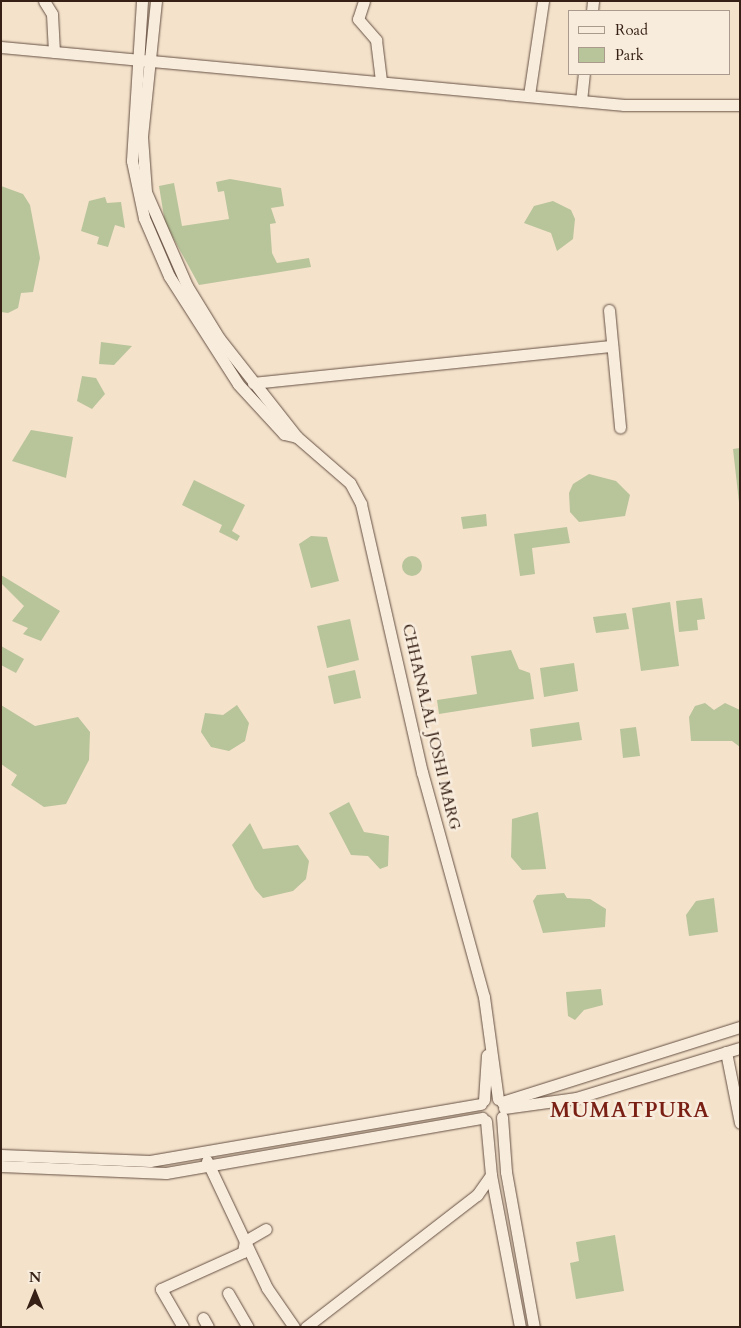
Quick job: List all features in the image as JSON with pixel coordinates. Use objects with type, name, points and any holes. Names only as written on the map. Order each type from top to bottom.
[{"type":"street","points":[[44,1],[52,14],[54,52]]},
{"type":"street","name":"CHHANALAL JOSHI MARG","points":[[142,1],[137,60],[138,183],[169,276],[198,325],[238,384],[284,434],[297,437]]},
{"type":"street","name":"CHHANALAL JOSHI MARG","points":[[156,1],[138,183],[187,286],[253,383],[297,437],[350,483],[361,504],[422,772],[484,997],[490,1049],[502,1107],[506,1172],[534,1327]]},
{"type":"street","points":[[364,1],[358,19],[376,40],[381,81]]},
{"type":"street","points":[[529,95],[543,1]]},
{"type":"street","points":[[1,46],[624,105],[740,104]]},
{"type":"street","points":[[581,100],[584,75]]},
{"type":"street","points":[[610,310],[620,427]]},
{"type":"street","points":[[253,383],[612,346]]},
{"type":"street","points":[[1,1166],[166,1173],[484,1119],[502,1107],[740,1027]]},
{"type":"street","points":[[1,1155],[150,1162],[205,1155],[482,1102],[502,1107],[576,1098],[740,1048]]},
{"type":"street","name":"CHHANALAL JOSHI MARG","points":[[490,1049],[482,1102],[491,1175],[520,1327]]},
{"type":"street","points":[[726,1052],[740,1123]]},
{"type":"street","points":[[205,1155],[268,1288],[294,1327]]},
{"type":"street","points":[[306,1327],[477,1196],[491,1175]]},
{"type":"street","points":[[182,1327],[161,1289],[243,1252],[245,1241],[266,1228]]},
{"type":"street","points":[[228,1293],[248,1327]]},
{"type":"green space","points":[[230,179],[281,188],[284,206],[271,208],[276,223],[270,224],[272,253],[277,263],[309,258],[311,267],[199,285],[165,223],[159,186],[174,183],[182,226],[229,219],[224,191],[218,192],[216,182]]},
{"type":"green space","points":[[1,186],[23,194],[30,205],[40,258],[33,292],[21,293],[18,308],[8,313],[1,312]]},
{"type":"green space","points":[[105,197],[107,203],[121,202],[125,228],[115,225],[108,247],[97,244],[99,237],[81,231],[89,201]]},
{"type":"green space","points":[[553,201],[571,210],[575,219],[573,239],[557,251],[551,233],[524,223],[534,206]]},
{"type":"green space","points":[[101,342],[132,346],[114,365],[99,364]]},
{"type":"green space","points":[[82,376],[96,378],[105,394],[92,409],[77,401]]},
{"type":"green space","points":[[31,430],[73,437],[66,478],[12,461]]},
{"type":"green space","points":[[740,448],[740,511],[733,449]]},
{"type":"green space","points":[[589,474],[616,481],[630,495],[625,516],[579,522],[570,512],[569,493],[573,484]]},
{"type":"green space","points":[[194,480],[245,505],[232,531],[240,536],[237,541],[219,532],[222,525],[182,505]]},
{"type":"green space","points":[[486,514],[487,526],[463,529],[461,517]]},
{"type":"green space","points":[[567,527],[570,543],[532,548],[535,574],[520,576],[514,534]]},
{"type":"green space","points":[[311,536],[327,537],[339,581],[311,588],[299,544]]},
{"type":"green space","points":[[412,556],[419,559],[422,566],[419,573],[412,576],[405,573],[402,566],[405,559]]},
{"type":"green space","points":[[1,575],[60,611],[41,641],[23,634],[28,628],[12,621],[24,606],[1,583]]},
{"type":"green space","points":[[702,598],[705,619],[697,620],[698,630],[679,632],[676,601]]},
{"type":"green space","points":[[670,602],[679,666],[641,671],[632,608]]},
{"type":"green space","points":[[626,613],[629,629],[596,633],[593,617]]},
{"type":"green space","points":[[350,619],[359,660],[327,668],[317,626]]},
{"type":"green space","points":[[1,646],[24,659],[16,673],[1,665]]},
{"type":"green space","points":[[511,650],[519,669],[530,673],[534,699],[439,714],[437,700],[477,694],[471,656]]},
{"type":"green space","points":[[574,663],[578,691],[544,697],[540,668]]},
{"type":"green space","points":[[355,670],[361,698],[334,704],[328,676]]},
{"type":"green space","points":[[705,703],[714,710],[725,703],[740,710],[740,747],[732,741],[691,741],[689,717],[695,706]]},
{"type":"green space","points":[[1,705],[35,726],[78,717],[90,732],[89,760],[66,804],[44,807],[11,785],[17,775],[1,764]]},
{"type":"green space","points":[[237,705],[249,723],[245,741],[229,751],[211,747],[201,732],[205,713],[223,715]]},
{"type":"green space","points":[[579,722],[582,740],[532,747],[530,729]]},
{"type":"green space","points":[[636,727],[640,756],[623,758],[620,729]]},
{"type":"green space","points":[[349,802],[364,832],[389,836],[388,866],[380,869],[368,856],[351,855],[329,813]]},
{"type":"green space","points":[[538,812],[546,869],[522,870],[511,857],[512,819]]},
{"type":"green space","points":[[250,823],[263,849],[298,845],[309,861],[306,879],[293,891],[263,898],[255,889],[232,845]]},
{"type":"green space","points":[[564,893],[567,898],[590,899],[606,909],[605,927],[543,933],[533,901],[537,895]]},
{"type":"green space","points":[[714,898],[718,932],[689,936],[686,915],[696,901]]},
{"type":"green space","points":[[601,989],[603,1005],[584,1010],[575,1020],[568,1016],[566,992]]},
{"type":"green space","points":[[615,1235],[624,1291],[576,1299],[570,1263],[579,1261],[576,1242]]},
{"type":"district","name":"MUMATPURA","points":[[630,1111]]}]
